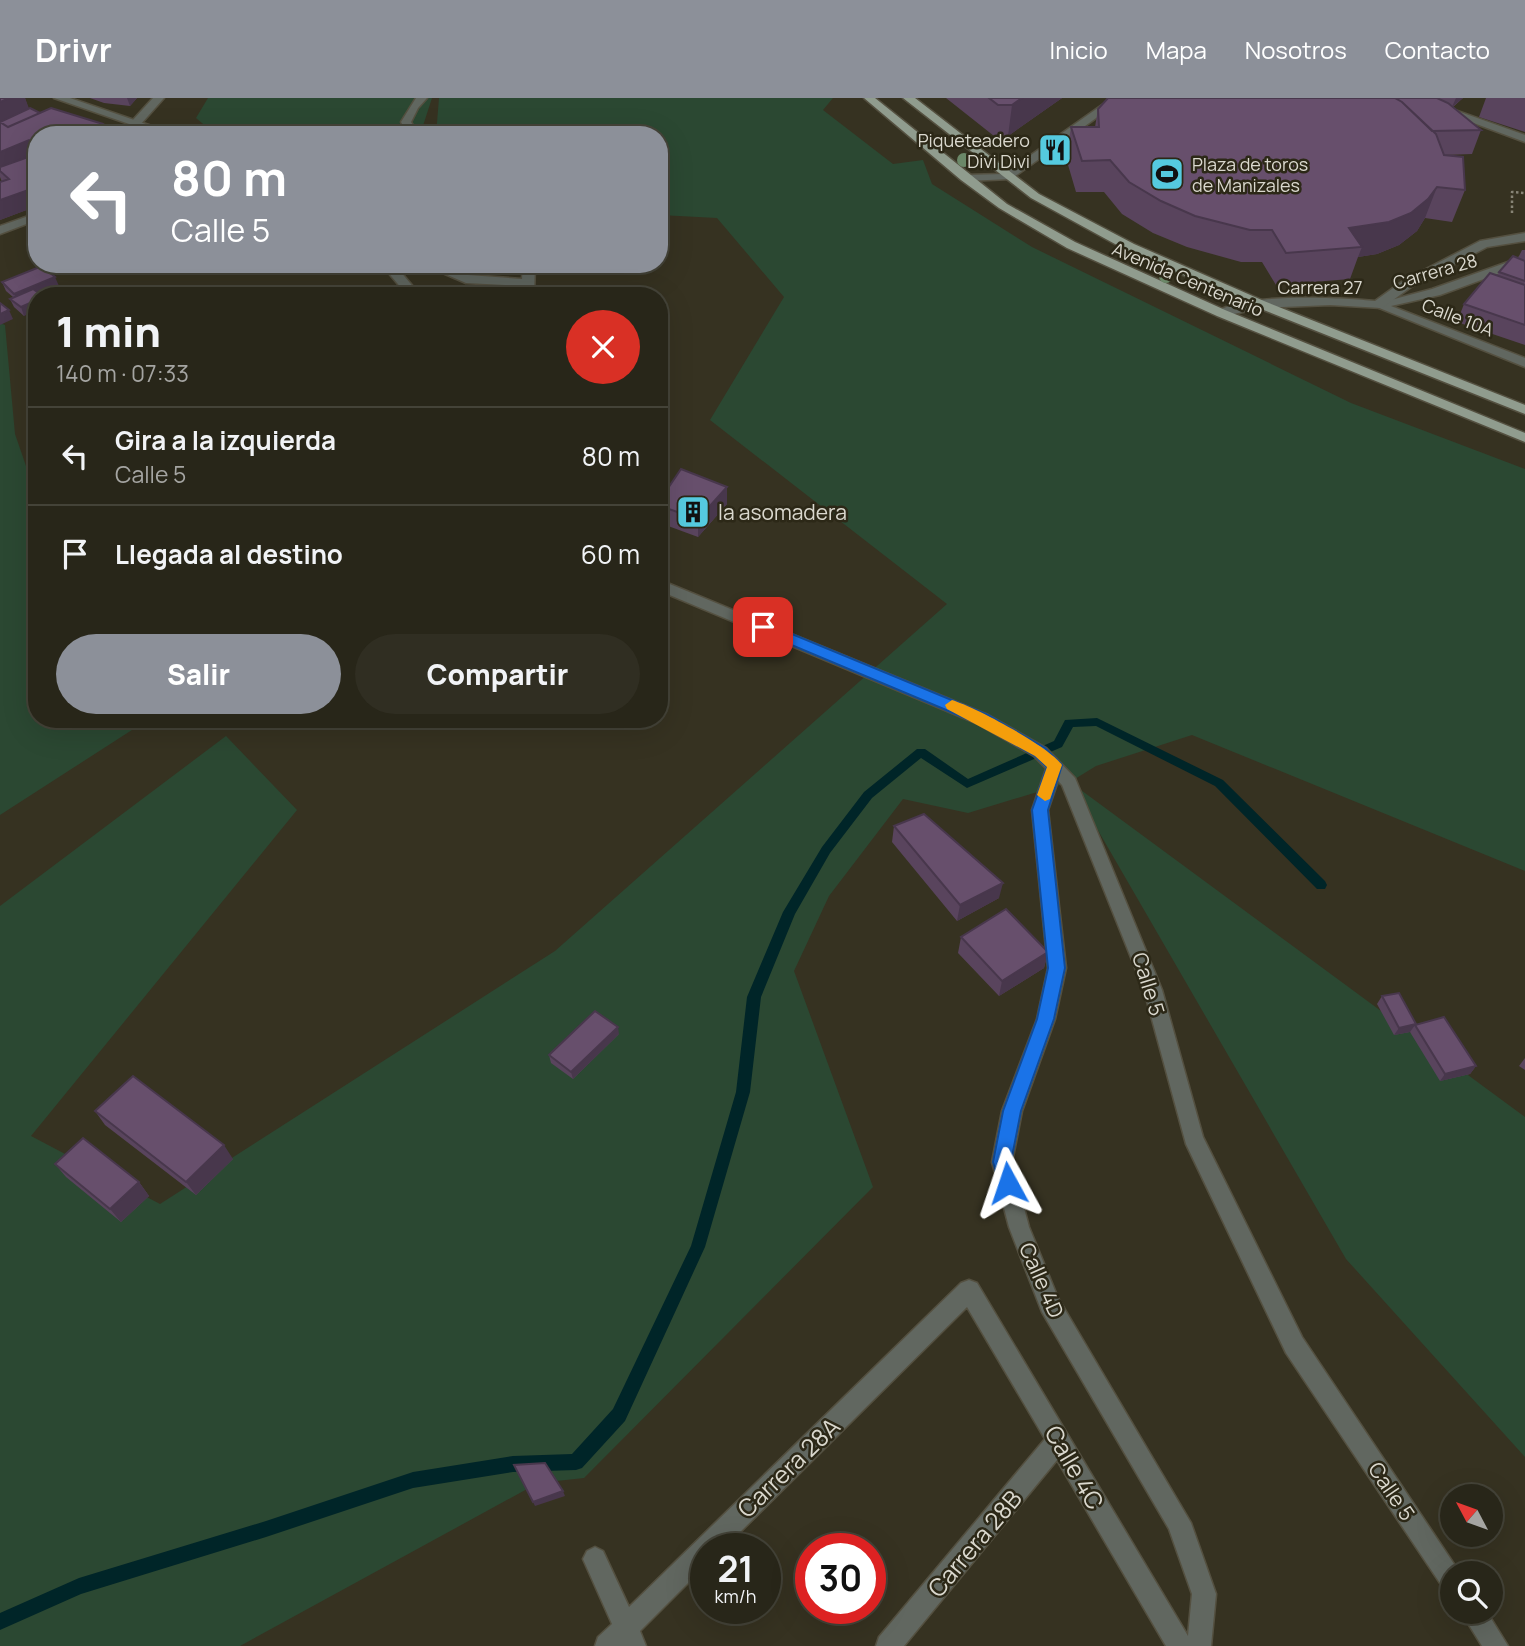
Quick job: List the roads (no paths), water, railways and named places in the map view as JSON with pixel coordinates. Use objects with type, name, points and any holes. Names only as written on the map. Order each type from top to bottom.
[{"type":"main road","name":"Avenida Centenario","points":[[869,98],[1003,206],[1070,245],[1221,313],[1525,438]]},
{"type":"main road","name":"Avenida Centenario","points":[[908,98],[1007,177],[1062,212],[1129,247],[1260,304],[1525,410]]},
{"type":"street","points":[[60,98],[145,126]]},
{"type":"street","points":[[136,123],[159,98]]},
{"type":"street","points":[[408,126],[406,122],[413,107],[422,98]]},
{"type":"street","points":[[965,178],[1007,177],[1119,98]]},
{"type":"street","points":[[1411,98],[1525,139]]},
{"type":"street","points":[[0,230],[28,219]]},
{"type":"street","name":"Carrera 28","points":[[1378,305],[1407,284],[1484,244],[1518,237]]},
{"type":"street","name":"Carrera 28","points":[[1378,305],[1436,292],[1525,260]]},
{"type":"street","points":[[395,273],[407,287]]},
{"type":"street","points":[[451,273],[466,279],[516,287]]},
{"type":"street","name":"Carrera 27","points":[[1221,313],[1260,304],[1331,301],[1378,305]]},
{"type":"street","name":"Calle 10A","points":[[1378,305],[1525,363]]},
{"type":"street","name":"Calle 5","points":[[668,588],[971,714],[1040,752],[1055,765],[1077,793],[1149,977],[1167,1048],[1199,1150],[1294,1345],[1440,1563]]},
{"type":"street","name":"Calle 4D","points":[[1055,765],[1040,810],[1057,968],[1046,1019],[1012,1111],[1002,1162],[1019,1227],[1050,1304],[1179,1523],[1204,1594],[1199,1646]]},
{"type":"street","name":"Calle 4C","points":[[969,1290],[1180,1646]]},
{"type":"street","name":"Carrera 28A","points":[[607,1646],[629,1636],[969,1290]]},
{"type":"street","name":"Carrera 28B","points":[[888,1646],[1059,1440]]},
{"type":"street","points":[[595,1559],[629,1636]]},
{"type":"street","points":[[1481,1624],[1496,1646]]},
{"type":"waterway","points":[[0,1622],[79,1586],[266,1529],[413,1480],[513,1464],[576,1462],[619,1415],[698,1247],[743,1092],[754,997],[789,912],[826,850],[868,795],[921,752],[967,784],[1058,744],[1069,723],[1097,722],[1219,783],[1321,885]]},
{"type":"place","name":"Piqueteadero Divi Divi","points":[[1055,150]]},
{"type":"place","name":"Plaza de toros de Manizales","points":[[1167,174]]},
{"type":"place","name":"la asomadera","points":[[693,512]]}]
